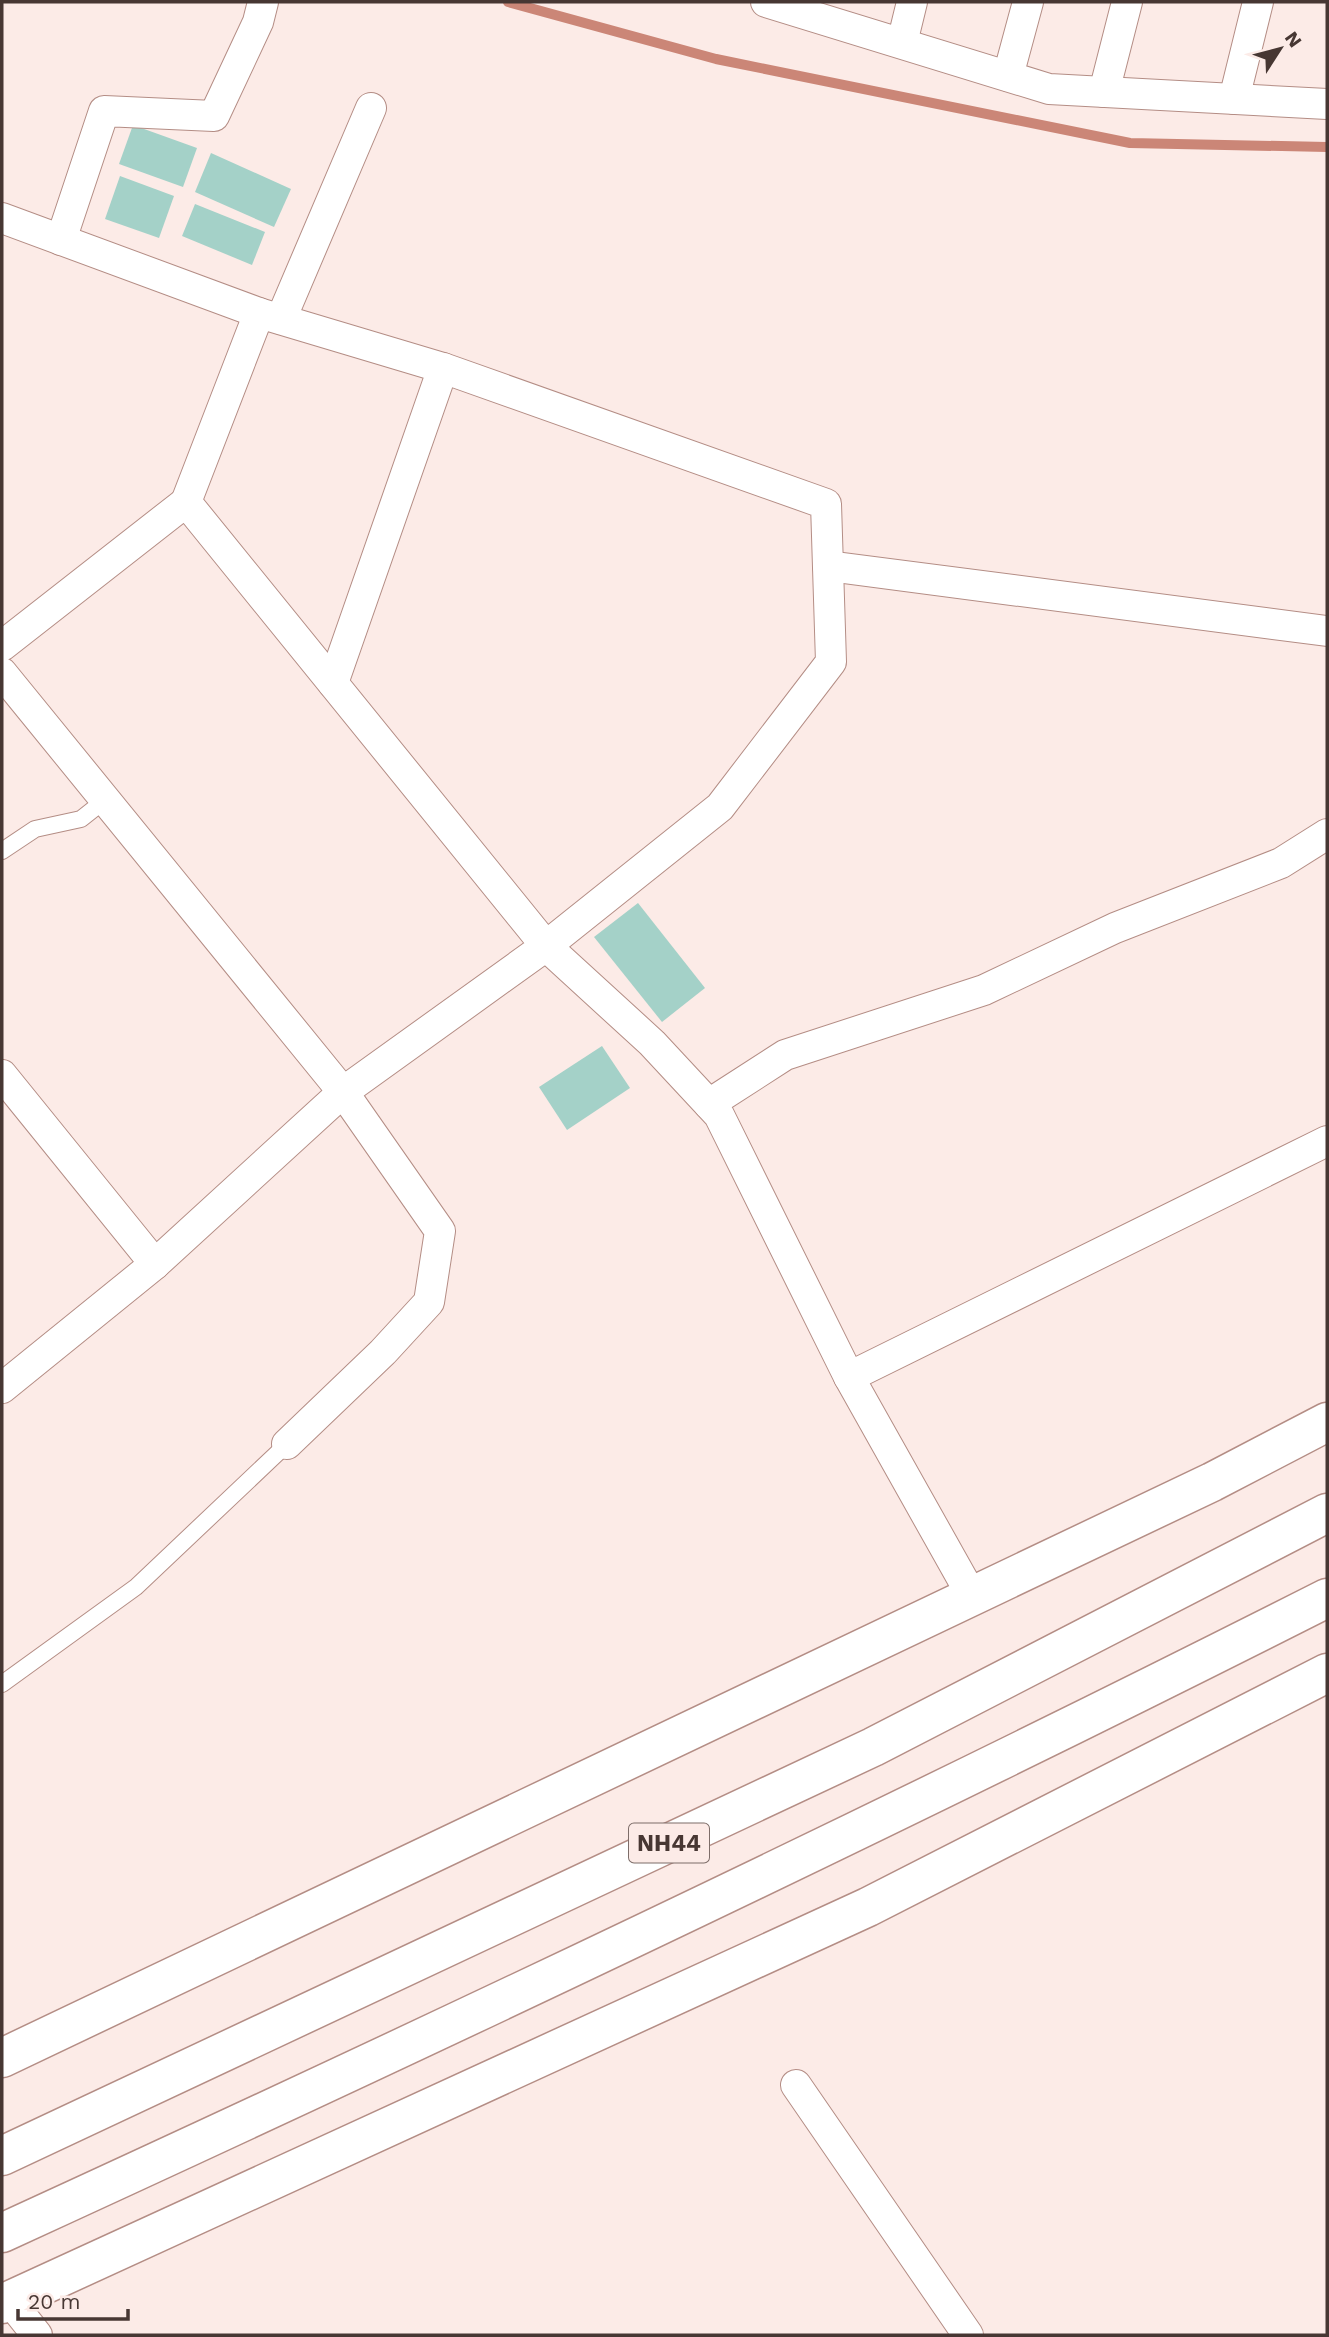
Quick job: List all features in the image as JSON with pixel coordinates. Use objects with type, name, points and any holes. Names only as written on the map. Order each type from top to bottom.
[{"type":"main road","points":[[2,2058],[1212,1482],[1327,1422]]},
{"type":"main road","name":"NH44","points":[[2,2156],[873,1747],[1327,1513]]},
{"type":"main road","name":"NH44","points":[[2,2233],[235,2126],[994,1766],[1327,1598]]},
{"type":"main road","points":[[6,2302],[868,1907],[1327,1673]]},
{"type":"street","points":[[61,240],[104,111],[214,116],[258,22],[263,2]]},
{"type":"street","points":[[766,2],[797,6],[902,43],[1049,89],[1327,104]]},
{"type":"street","points":[[902,43],[912,2]]},
{"type":"street","points":[[1009,76],[1028,2]]},
{"type":"street","points":[[1104,92],[1127,2]]},
{"type":"street","points":[[1234,99],[1258,2]]},
{"type":"street","points":[[2,646],[186,502],[270,316],[370,108]]},
{"type":"street","points":[[2,218],[270,316],[443,368],[826,504],[831,662],[720,807],[546,946],[343,1092],[155,1264],[2,1388]]},
{"type":"street","points":[[333,683],[443,368]]},
{"type":"street","points":[[186,502],[546,946],[652,1043],[719,1115],[849,1377],[972,1595]]},
{"type":"street","points":[[828,566],[1327,631]]},
{"type":"street","points":[[2,673],[343,1092],[440,1231],[429,1302],[383,1352],[287,1444]]},
{"type":"street","points":[[709,1104],[785,1055],[984,989],[1115,928],[1281,863],[1327,834]]},
{"type":"street","points":[[2,1075],[155,1264]]},
{"type":"street","points":[[849,1377],[1327,1142]]},
{"type":"street","points":[[796,2085],[968,2335]]},
{"type":"street","points":[[6,2302],[37,2335]]},
{"type":"lane","points":[[2,851],[35,829],[80,819],[105,800]]},
{"type":"lane","points":[[2,1684],[136,1587],[287,1444]]},
{"type":"building","points":[[133,125],[197,148],[183,187],[119,164]]},
{"type":"building","points":[[211,153],[291,189],[274,227],[195,192]]},
{"type":"building","points":[[120,176],[174,196],[159,238],[105,219]]},
{"type":"building","points":[[195,204],[265,232],[252,265],[182,236]]},
{"type":"building","points":[[638,903],[705,988],[662,1022],[594,937]]},
{"type":"building","points":[[602,1046],[630,1088],[567,1130],[539,1087]]},
{"type":"waterway","points":[[508,2],[716,59],[1130,143],[1327,147]]}]
